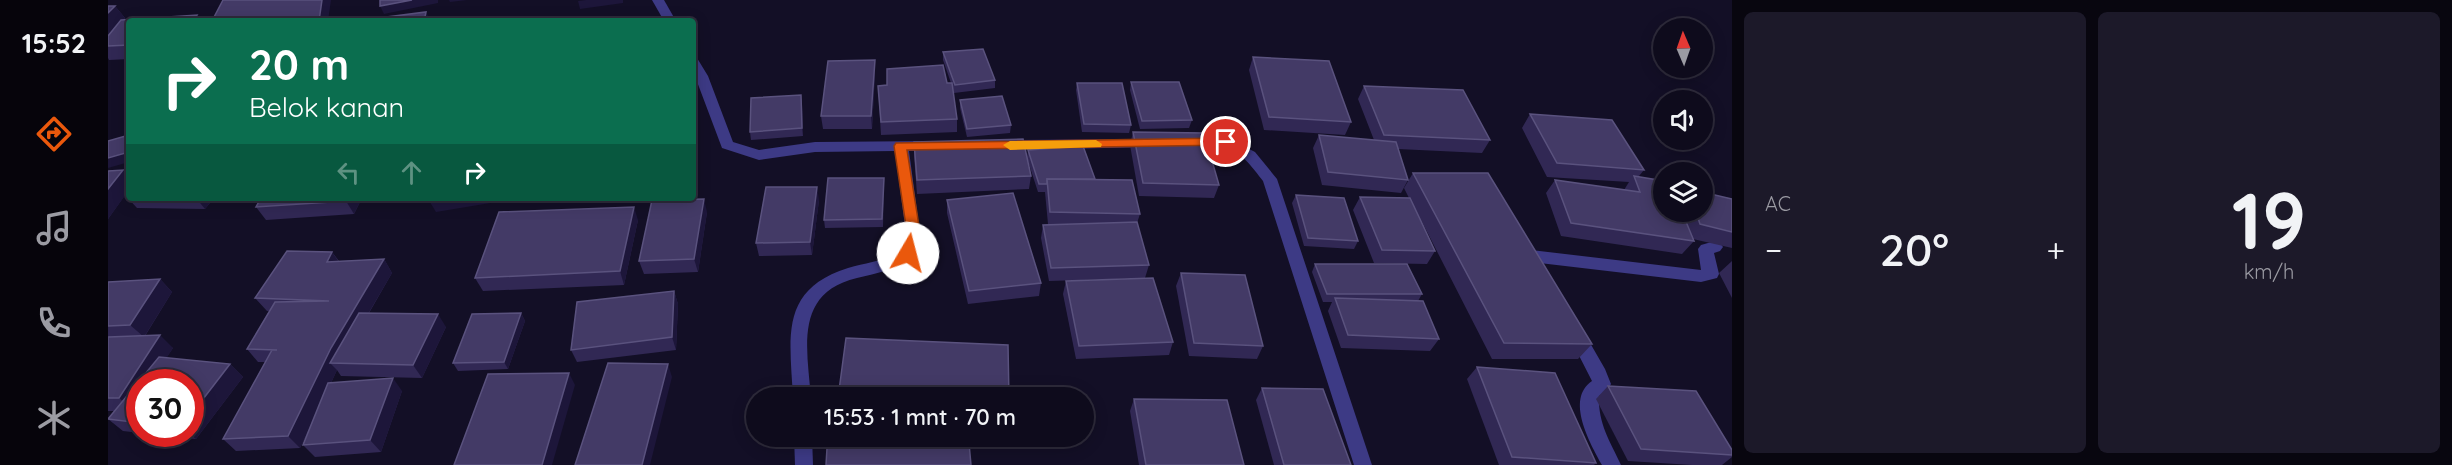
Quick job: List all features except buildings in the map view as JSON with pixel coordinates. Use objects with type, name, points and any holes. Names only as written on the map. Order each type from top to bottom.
[{"type":"street","points":[[658,0],[668,18]]},
{"type":"street","points":[[696,66],[702,76],[727,145],[759,155],[815,147],[946,146]]},
{"type":"street","points":[[982,146],[1226,142],[1250,155],[1270,179],[1363,465]]},
{"type":"street","points":[[802,387],[800,319],[810,296],[836,277],[896,263],[908,253],[912,226],[901,146]]},
{"type":"street","points":[[1542,276],[1528,251],[1701,276],[1711,274],[1706,249],[1714,247]]},
{"type":"street","points":[[1565,315],[1599,374],[1602,384],[1590,392],[1589,411],[1593,434],[1612,465]]},
{"type":"street","points":[[803,447],[804,465]]},
{"type":"slow traffic","points":[[1010,145],[1096,144]]},
{"type":"route","points":[[908,253],[912,226],[901,146],[1226,142]]}]
